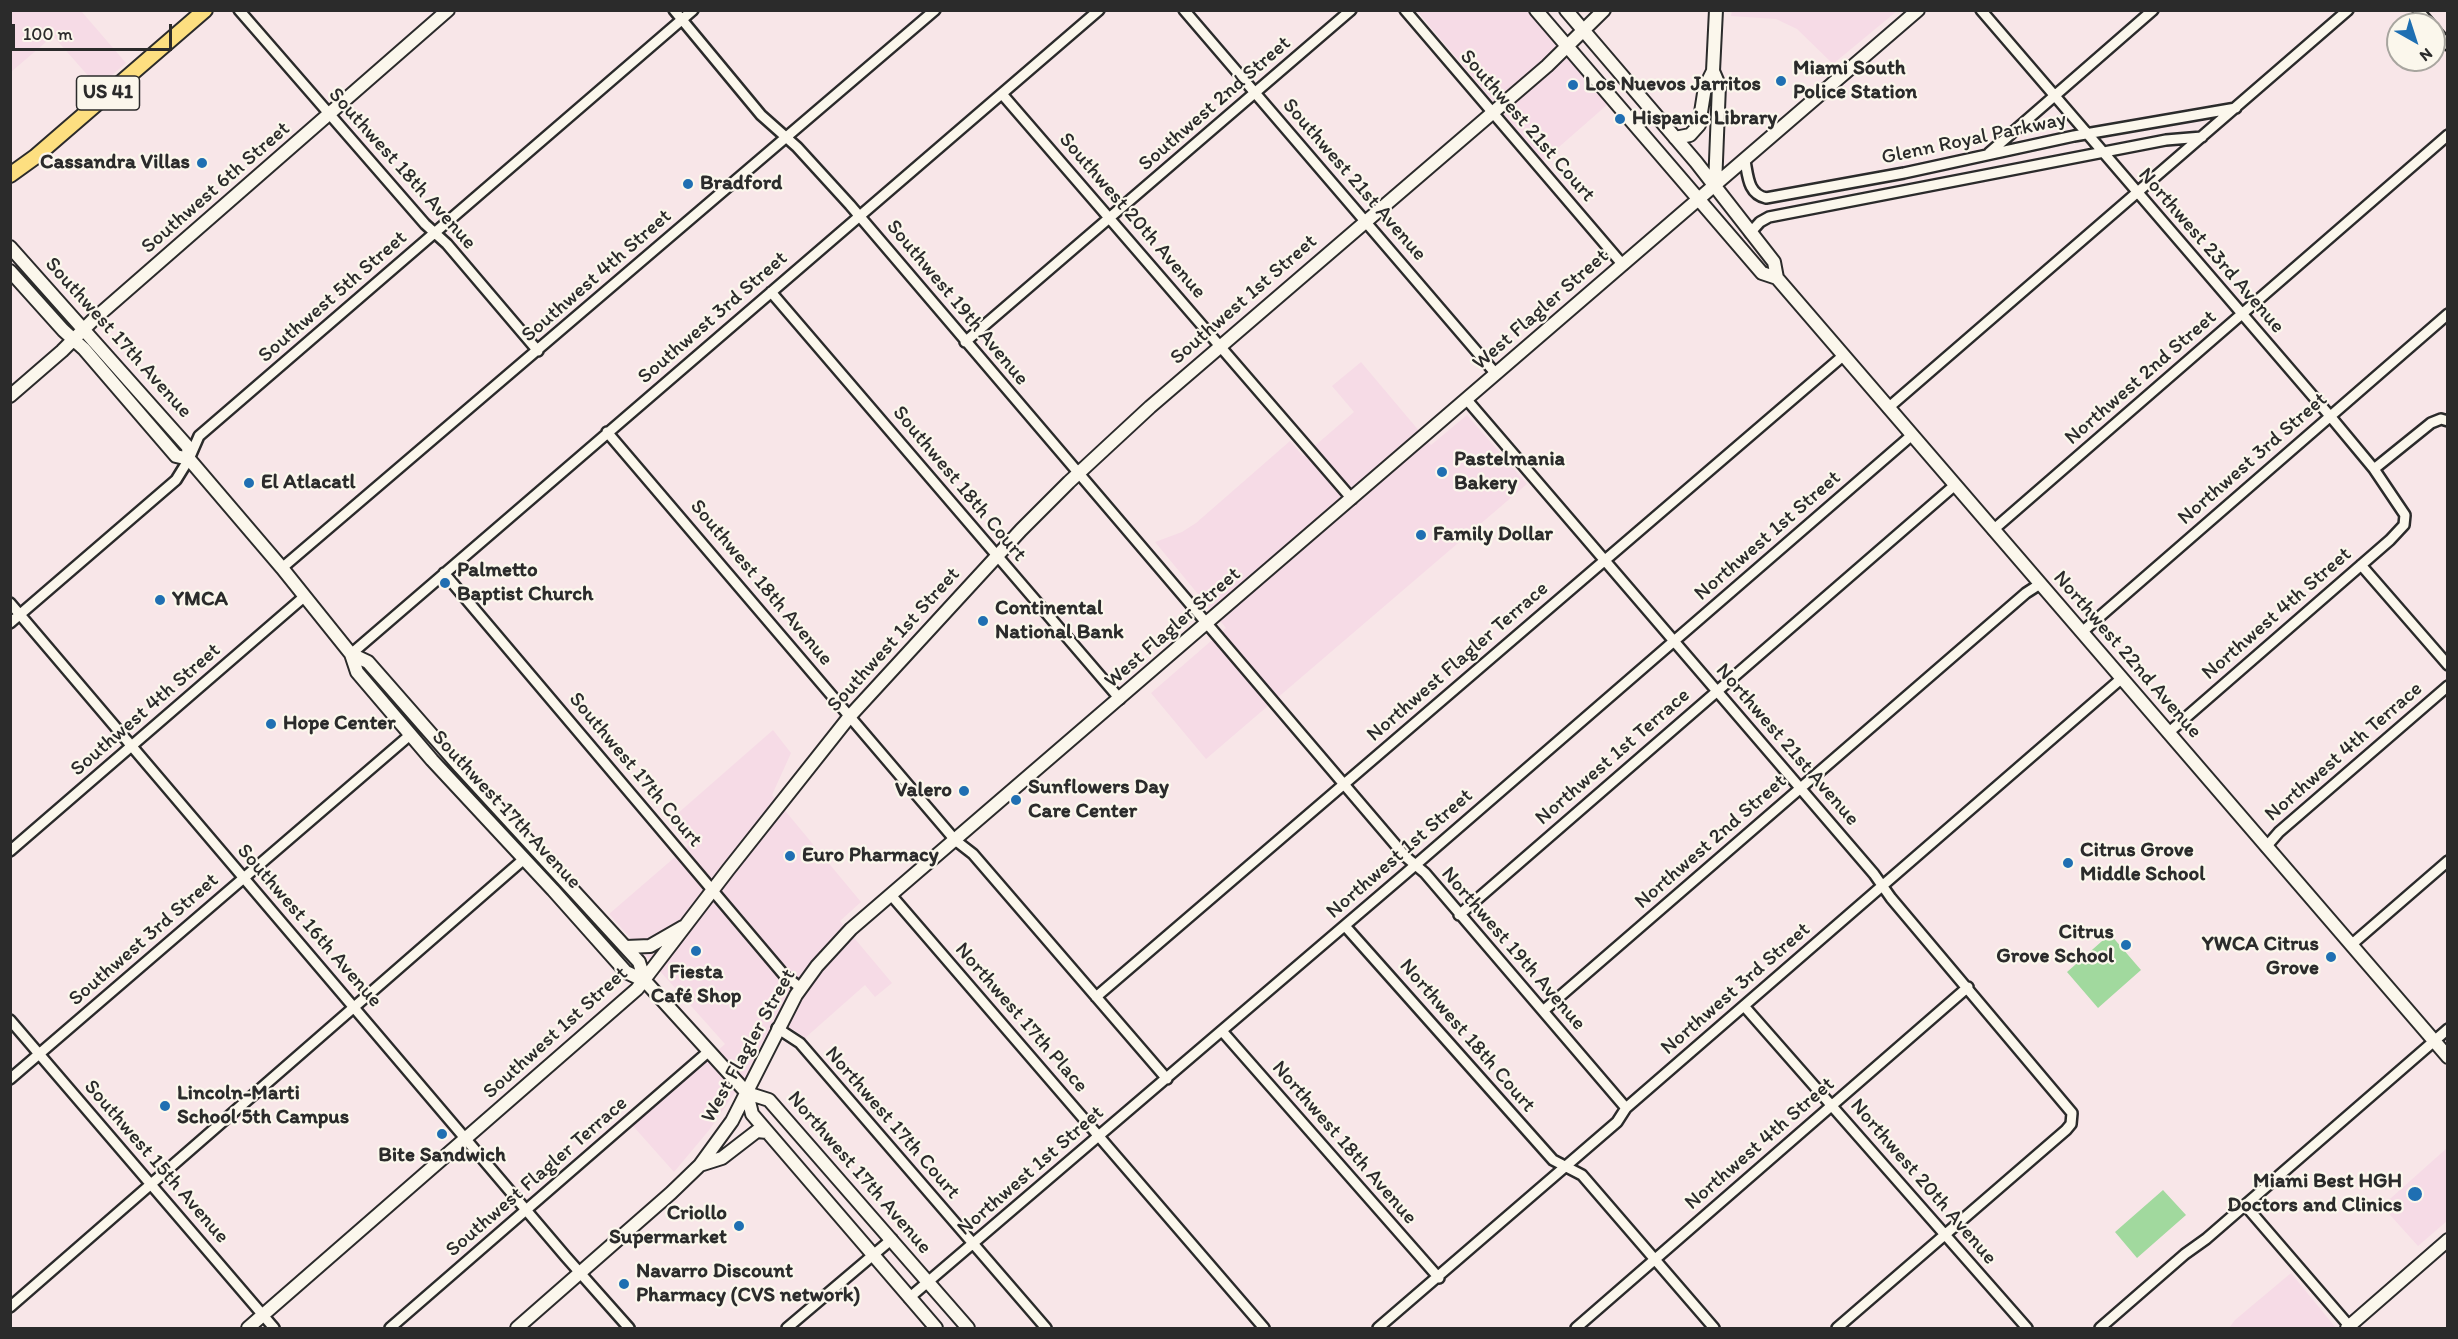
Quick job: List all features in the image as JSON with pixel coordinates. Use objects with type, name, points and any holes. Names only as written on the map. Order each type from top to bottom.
[{"type":"main road","name":"US 41","points":[[10,175],[35,157],[205,10]]},
{"type":"main road","name":"Southwest 6th Street","points":[[10,396],[84,328],[448,10]]},
{"type":"main road","name":"Northwest 22nd Avenue","points":[[1536,10],[1762,273],[1777,278]]},
{"type":"main road","name":"Northwest 22nd Avenue","points":[[1566,10],[1715,186],[1774,262],[1777,278],[2448,1057]]},
{"type":"main road","name":"Southwest 1st Street","points":[[248,1329],[645,981],[712,890],[850,716],[997,556],[1078,473],[1221,346],[1567,47],[1604,10]]},
{"type":"main road","points":[[1676,138],[1690,135],[1697,129],[1706,87],[1713,71],[1716,10]]},
{"type":"main road","name":"West Flagler Street","points":[[517,1329],[671,1194],[700,1165],[729,1126],[777,1028],[801,988],[837,944],[1918,10]]},
{"type":"main road","points":[[1713,71],[1719,85],[1715,186]]},
{"type":"main road","name":"Southwest 17th Avenue","points":[[10,247],[188,447],[189,459],[305,596],[351,654],[357,672],[410,735],[626,972],[645,981],[747,1093]]},
{"type":"main road","name":"Southwest 17th Avenue","points":[[10,270],[84,349],[176,456],[189,459]]},
{"type":"main road","name":"Southwest 17th Avenue","points":[[351,654],[368,662],[433,738],[626,947],[639,962],[645,981]]},
{"type":"main road","points":[[410,735],[417,733],[433,738]]},
{"type":"main road","points":[[524,859],[528,854],[529,842]]},
{"type":"main road","points":[[626,947],[650,946],[687,925]]},
{"type":"main road","name":"Northwest 17th Avenue","points":[[747,1093],[752,1114],[766,1132],[936,1329]]},
{"type":"main road","name":"Northwest 17th Avenue","points":[[747,1093],[770,1100],[968,1329]]},
{"type":"main road","points":[[700,1165],[722,1158],[757,1131],[766,1132]]},
{"type":"main road","points":[[2349,1328],[2445,1247]]},
{"type":"street","name":"Southwest 18th Avenue","points":[[238,10],[538,351]]},
{"type":"street","name":"Southwest 19th Avenue","points":[[674,10],[761,115],[787,138],[859,217],[1207,625]]},
{"type":"street","name":"Southwest 5th Street","points":[[10,623],[176,480],[199,436],[693,10]]},
{"type":"street","name":"Southwest 4th Street","points":[[282,568],[935,10]]},
{"type":"street","name":"Southwest 3rd Street","points":[[351,654],[1099,10]]},
{"type":"street","name":"Southwest 21st Avenue","points":[[1184,10],[1496,374]]},
{"type":"street","name":"Southwest 2nd Street","points":[[965,342],[1351,10]]},
{"type":"street","name":"Southwest 21st Court","points":[[1405,10],[1623,265]]},
{"type":"street","name":"Northwest 23rd Avenue","points":[[1981,10],[2330,416],[2374,469],[2403,510],[2405,520]]},
{"type":"street","points":[[1987,155],[2153,10]]},
{"type":"street","points":[[1888,408],[2348,10]]},
{"type":"street","name":"Southwest 20th Avenue","points":[[1002,93],[1352,499]]},
{"type":"street","name":"Glenn Royal Parkway","points":[[1745,160],[1751,188],[1757,195],[1766,198],[2086,134],[2237,108]]},
{"type":"street","name":"Northwest 2nd Street","points":[[1993,530],[2448,135]]},
{"type":"street","name":"Glenn Royal Parkway","points":[[1750,232],[1769,217],[2166,140],[2203,137]]},
{"type":"street","name":"Southwest 18th Court","points":[[771,292],[1120,699]]},
{"type":"street","name":"Northwest 3rd Street","points":[[2082,632],[2448,314]]},
{"type":"street","name":"Northwest Flagler Terrace","points":[[1096,997],[1844,355]]},
{"type":"street","name":"Northwest 21st Avenue","points":[[1467,400],[1801,788],[2069,1106],[2073,1119],[2066,1130],[1944,1234]]},
{"type":"street","points":[[2374,469],[2427,426],[2444,420]]},
{"type":"street","name":"Southwest 18th Avenue","points":[[607,432],[955,840]]},
{"type":"street","name":"Northwest 1st Street","points":[[909,1298],[1415,866],[1912,435]]},
{"type":"street","name":"Northwest 1st Terrace","points":[[1460,915],[1955,485]]},
{"type":"street","name":"Northwest 4th Street","points":[[2168,733],[2390,540],[2404,525],[2405,520]]},
{"type":"street","points":[[2361,565],[2448,665]]},
{"type":"street","name":"Southwest 17th Court","points":[[444,573],[785,976],[801,988]]},
{"type":"street","name":"Northwest 2nd Street","points":[[1543,1011],[2026,592],[2040,584]]},
{"type":"street","name":"Southwest 4th Street","points":[[10,851],[305,596]]},
{"type":"street","name":"Southwest 16th Avenue","points":[[10,603],[629,1329]]},
{"type":"street","name":"Northwest 19th Avenue","points":[[1207,625],[1415,866],[1425,873],[1626,1108]]},
{"type":"street","name":"Northwest 3rd Street","points":[[1378,1329],[1617,1122],[1626,1108],[2121,678]]},
{"type":"street","name":"Northwest 4th Terrace","points":[[2266,847],[2279,832],[2448,686]]},
{"type":"street","name":"Southwest 3rd Street","points":[[10,1079],[410,735]]},
{"type":"street","points":[[955,840],[973,854],[1167,1079]]},
{"type":"street","points":[[10,1307],[524,859]]},
{"type":"street","points":[[2351,945],[2448,861]]},
{"type":"street","name":"Northwest 17th Place","points":[[891,895],[1264,1329]]},
{"type":"street","name":"Northwest 18th Court","points":[[1345,926],[1553,1160],[1565,1167]]},
{"type":"street","name":"Northwest 4th Street","points":[[1576,1329],[1968,987]]},
{"type":"street","name":"Northwest 20th Avenue","points":[[1744,1006],[2027,1329]]},
{"type":"street","name":"Southwest 15th Avenue","points":[[10,1020],[274,1329]]},
{"type":"street","name":"Northwest 17th Court","points":[[777,1028],[800,1043],[1046,1329]]},
{"type":"street","points":[[2100,1329],[2448,1029]]},
{"type":"street","name":"Northwest 18th Avenue","points":[[1222,1031],[1439,1278]]},
{"type":"street","name":"Southwest Flagler Terrace","points":[[390,1329],[708,1052]]},
{"type":"street","points":[[1565,1167],[1581,1175],[1714,1329]]},
{"type":"street","points":[[2246,1205],[2349,1328]]},
{"type":"street","points":[[1837,1329],[1944,1234]]},
{"type":"street","points":[[787,1329],[892,1239]]},
{"type":"shaded area","points":[[11,10],[84,11],[82,12],[126,63],[98,87],[53,36],[11,72]]},
{"type":"shaded area","points":[[1732,10],[1897,11],[1833,64],[1797,29],[1776,19],[1731,16]]},
{"type":"shaded area","points":[[1417,11],[1529,11],[1608,104],[1543,161]]},
{"type":"shaded area","points":[[1361,362],[1431,445],[1467,415],[1527,484],[1206,759],[1151,693],[1226,628],[1155,542],[1182,532],[1196,523],[1290,441],[1303,456],[1354,412],[1332,386]]},
{"type":"shaded area","points":[[773,730],[791,753],[772,795],[861,902],[840,921],[892,983],[875,997],[865,985],[805,1038],[775,1017],[757,1060],[710,1129],[674,1172],[633,1126],[725,1044],[609,914],[689,845],[669,821]]},
{"type":"shaded area","points":[[2447,1148],[2447,1221],[2418,1246],[2382,1206]]},
{"type":"shaded area","points":[[2291,1273],[2336,1328],[2229,1328],[2235,1320]]},
{"type":"green space","points":[[2110,934],[2141,970],[2098,1008],[2067,972]]},
{"type":"green space","points":[[2163,1190],[2186,1215],[2137,1258],[2115,1232]]},
{"type":"place","name":"Miami South Police Station","points":[[1781,81]]},
{"type":"place","name":"Los Nuevos Jarritos","points":[[1573,85]]},
{"type":"place","name":"Hispanic Library","points":[[1620,119]]},
{"type":"place","name":"Cassandra Villas","points":[[202,163]]},
{"type":"place","name":"Bradford","points":[[688,184]]},
{"type":"place","name":"Pastelmania Bakery","points":[[1442,472]]},
{"type":"place","name":"El Atlacatl","points":[[249,483]]},
{"type":"place","name":"Family Dollar","points":[[1421,535]]},
{"type":"place","name":"Palmetto Baptist Church","points":[[445,583]]},
{"type":"place","name":"YMCA","points":[[160,600]]},
{"type":"place","name":"Continental National Bank","points":[[983,621]]},
{"type":"place","name":"Hope Center","points":[[271,724]]},
{"type":"place","name":"Valero","points":[[964,791]]},
{"type":"place","name":"Sunflowers Day Care Center","points":[[1016,800]]},
{"type":"place","name":"Euro Pharmacy","points":[[790,856]]},
{"type":"place","name":"Citrus Grove Middle School","points":[[2068,863]]},
{"type":"place","name":"Citrus Grove School","points":[[2126,945]]},
{"type":"place","name":"Fiesta Café Shop","points":[[696,951]]},
{"type":"place","name":"YWCA Citrus Grove","points":[[2331,957]]},
{"type":"place","name":"Lincoln-Marti School 5th Campus","points":[[165,1106]]},
{"type":"place","name":"Bite Sandwich","points":[[442,1134]]},
{"type":"place","name":"Miami Best HGH Doctors and Clinics","points":[[2415,1194]]},
{"type":"place","name":"Criollo Supermarket","points":[[739,1226]]},
{"type":"place","name":"Navarro Discount Pharmacy (CVS network)","points":[[624,1284]]}]
